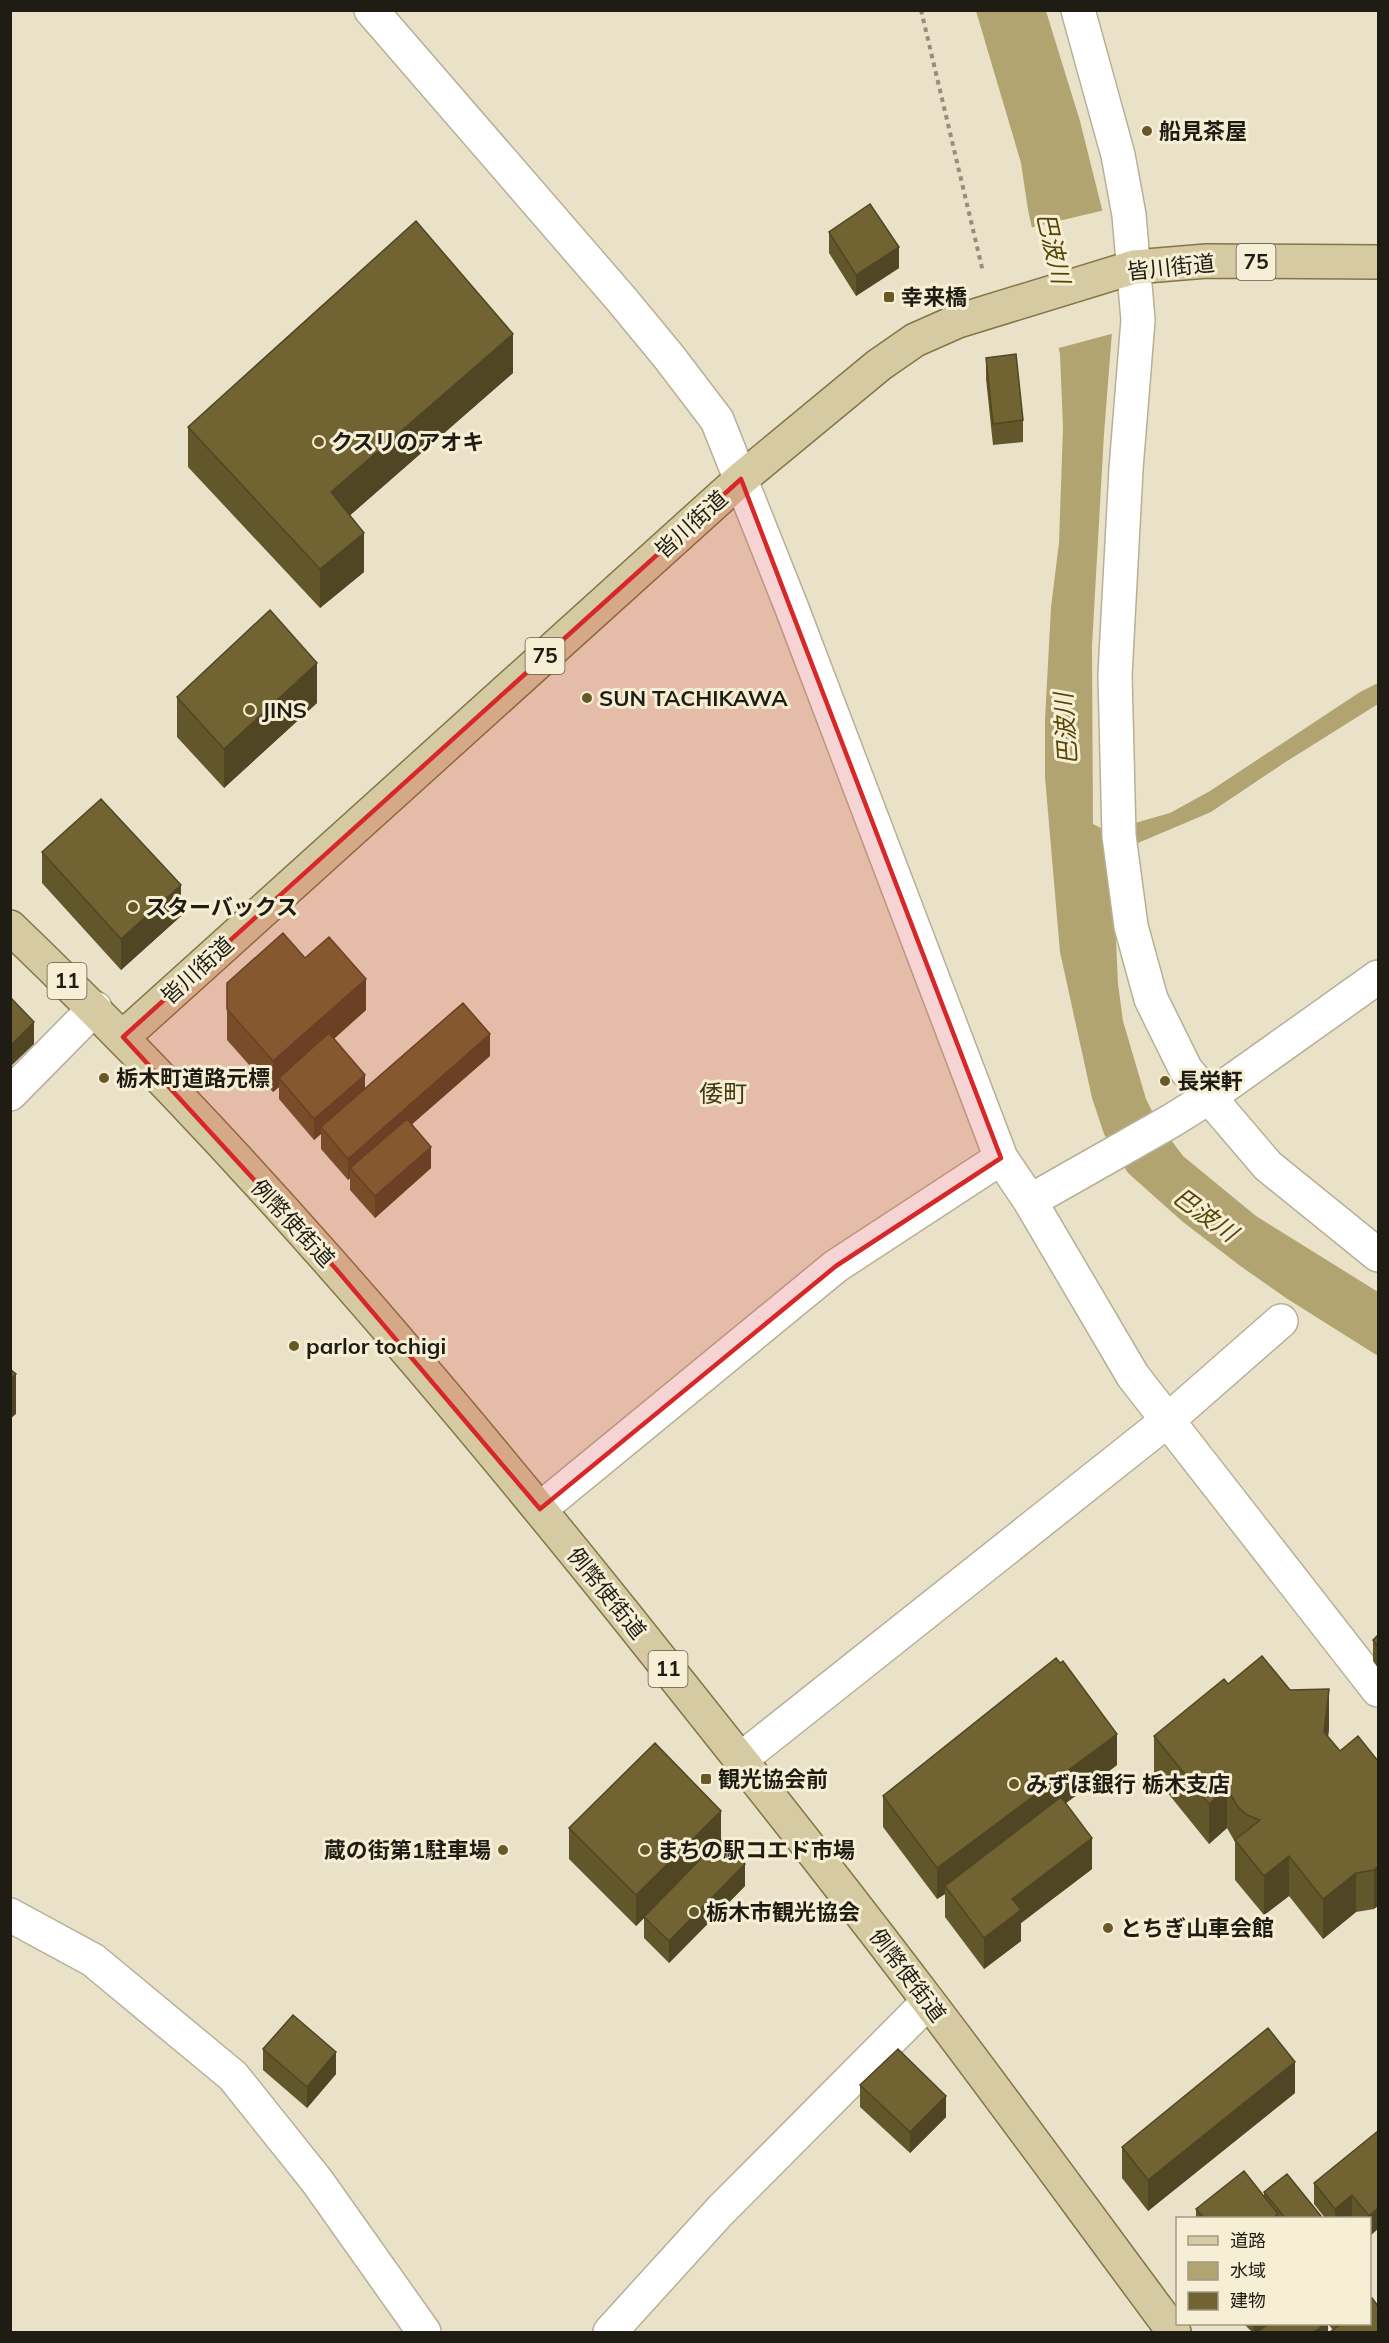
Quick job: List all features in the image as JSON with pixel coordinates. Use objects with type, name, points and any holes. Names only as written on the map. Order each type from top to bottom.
[{"type":"main road","name":"皆川街道","points":[[123,1037],[741,479],[879,366],[915,340],[958,321],[1124,270],[1206,261],[1378,262]]},
{"type":"main road","name":"例幣使街道","points":[[10,927],[123,1037],[336,1269],[540,1509],[741,1760],[928,2002],[1174,2332]]},
{"type":"street","points":[[371,10],[669,357],[717,420],[791,606],[1002,1158],[1030,1201],[1133,1376],[1378,1690]]},
{"type":"street","points":[[1078,10],[1119,155],[1129,215],[1124,270],[1138,320],[1126,470],[1115,675],[1119,836],[1131,926],[1151,999],[1186,1070],[1268,1166],[1378,1255]]},
{"type":"street","points":[[1030,1201],[1208,1098],[1378,977]]},
{"type":"street","points":[[10,1094],[95,1008]]},
{"type":"street","points":[[540,1509],[836,1266],[1002,1158]]},
{"type":"street","points":[[741,1760],[1168,1420],[1281,1321]]},
{"type":"street","points":[[10,1915],[93,1960],[233,2076],[317,2181],[424,2332]]},
{"type":"street","points":[[610,2332],[720,2211],[928,2002]]},
{"type":"path","points":[[921,10],[1007,305]]},
{"type":"highlighted area","points":[[741,479],[1001,1158],[836,1266],[540,1509],[336,1269],[123,1037]]},
{"type":"water","name":"巴波川","points":[[976,11],[1046,11],[1080,121],[1102,209],[1112,332],[1092,646],[1093,824],[1107,831],[1170,813],[1210,791],[1360,692],[1378,683],[1378,704],[1211,812],[1112,854],[1118,984],[1123,1021],[1146,1099],[1157,1121],[1183,1156],[1256,1216],[1378,1292],[1378,1356],[1286,1298],[1239,1265],[1183,1222],[1128,1173],[1104,1134],[1092,1098],[1060,952],[1045,777],[1045,720],[1051,607],[1059,543],[1063,428],[1060,354],[1028,210],[1021,163]]},
{"type":"pier","name":"幸来橋","points":[[1105,210],[1115,333],[1055,349],[1029,228]]},
{"type":"building","points":[[870,204],[899,247],[856,275],[829,232]]},
{"type":"building","points":[[416,221],[513,334],[331,492],[364,533],[320,569],[188,427]]},
{"type":"building","points":[[1016,354],[1023,420],[993,424],[986,358]]},
{"type":"building","points":[[270,610],[317,663],[224,749],[177,697]]},
{"type":"building","points":[[101,799],[181,885],[121,939],[42,852]]},
{"type":"building","points":[[283,933],[305,958],[329,937],[366,979],[273,1061],[227,1009],[227,983]]},
{"type":"building","points":[[10,999],[34,1022],[10,1046]]},
{"type":"building","points":[[463,1003],[490,1034],[348,1159],[321,1127]]},
{"type":"building","points":[[329,1033],[365,1075],[314,1119],[279,1078]]},
{"type":"building","points":[[407,1119],[431,1147],[375,1196],[350,1168]]},
{"type":"building","points":[[10,1369],[16,1374],[10,1379]]},
{"type":"building","points":[[1378,1635],[1378,1647],[1373,1640]]},
{"type":"building","points":[[1262,1656],[1290,1690],[1329,1689],[1324,1732],[1340,1751],[1358,1736],[1378,1761],[1378,1866],[1374,1870],[1356,1873],[1323,1899],[1289,1856],[1264,1876],[1235,1840],[1260,1820],[1247,1815],[1238,1807],[1227,1788],[1209,1804],[1154,1736],[1224,1679],[1228,1684]]},
{"type":"building","points":[[1056,1658],[1060,1663],[1063,1661],[1117,1734],[937,1868],[883,1796]]},
{"type":"building","name":"まちの駅コエド市場","points":[[655,1743],[721,1811],[636,1895],[569,1828]]},
{"type":"building","points":[[1061,1797],[1092,1838],[1012,1899],[1021,1910],[984,1938],[945,1886]]},
{"type":"building","points":[[720,1839],[745,1864],[669,1941],[644,1917]]},
{"type":"building","points":[[293,2015],[336,2052],[307,2087],[263,2049]]},
{"type":"building","points":[[1268,2028],[1295,2062],[1148,2180],[1122,2147]]},
{"type":"building","points":[[898,2049],[946,2096],[910,2132],[860,2085]]},
{"type":"building","points":[[1378,2131],[1378,2208],[1369,2216],[1352,2195],[1335,2209],[1314,2183]]},
{"type":"building","points":[[1244,2171],[1278,2214],[1274,2217],[1203,2217],[1196,2209]]},
{"type":"building","points":[[1287,2174],[1321,2216],[1284,2217],[1264,2192]]},
{"type":"building","points":[[1371,2299],[1378,2306],[1378,2332],[1330,2332],[1340,2325],[1371,2325]]},
{"type":"building","points":[[1268,2325],[1324,2325],[1314,2332],[1257,2332]]},
{"type":"place","name":"船見茶屋","points":[[1147,131]]},
{"type":"place","name":"幸来橋","points":[[889,297]]},
{"type":"place","name":"クスリのアオキ","points":[[319,442]]},
{"type":"place","name":"SUN TACHIKAWA","points":[[587,698]]},
{"type":"place","name":"JINS","points":[[250,710]]},
{"type":"place","name":"スターバックス","points":[[133,907]]},
{"type":"place","name":"栃木町道路元標","points":[[104,1078]]},
{"type":"place","name":"長栄軒","points":[[1165,1081]]},
{"type":"place","name":"parlor tochigi","points":[[294,1346]]},
{"type":"place","name":"観光協会前","points":[[706,1779]]},
{"type":"place","name":"みずほ銀行 栃木支店","points":[[1014,1784]]},
{"type":"place","name":"蔵の街第1駐車場","points":[[503,1850]]},
{"type":"place","name":"まちの駅コエド市場","points":[[645,1850]]},
{"type":"place","name":"栃木市観光協会","points":[[694,1912]]},
{"type":"place","name":"とちぎ山車会館","points":[[1108,1928]]},
{"type":"district","name":"倭町","points":[[723,1094]]}]
